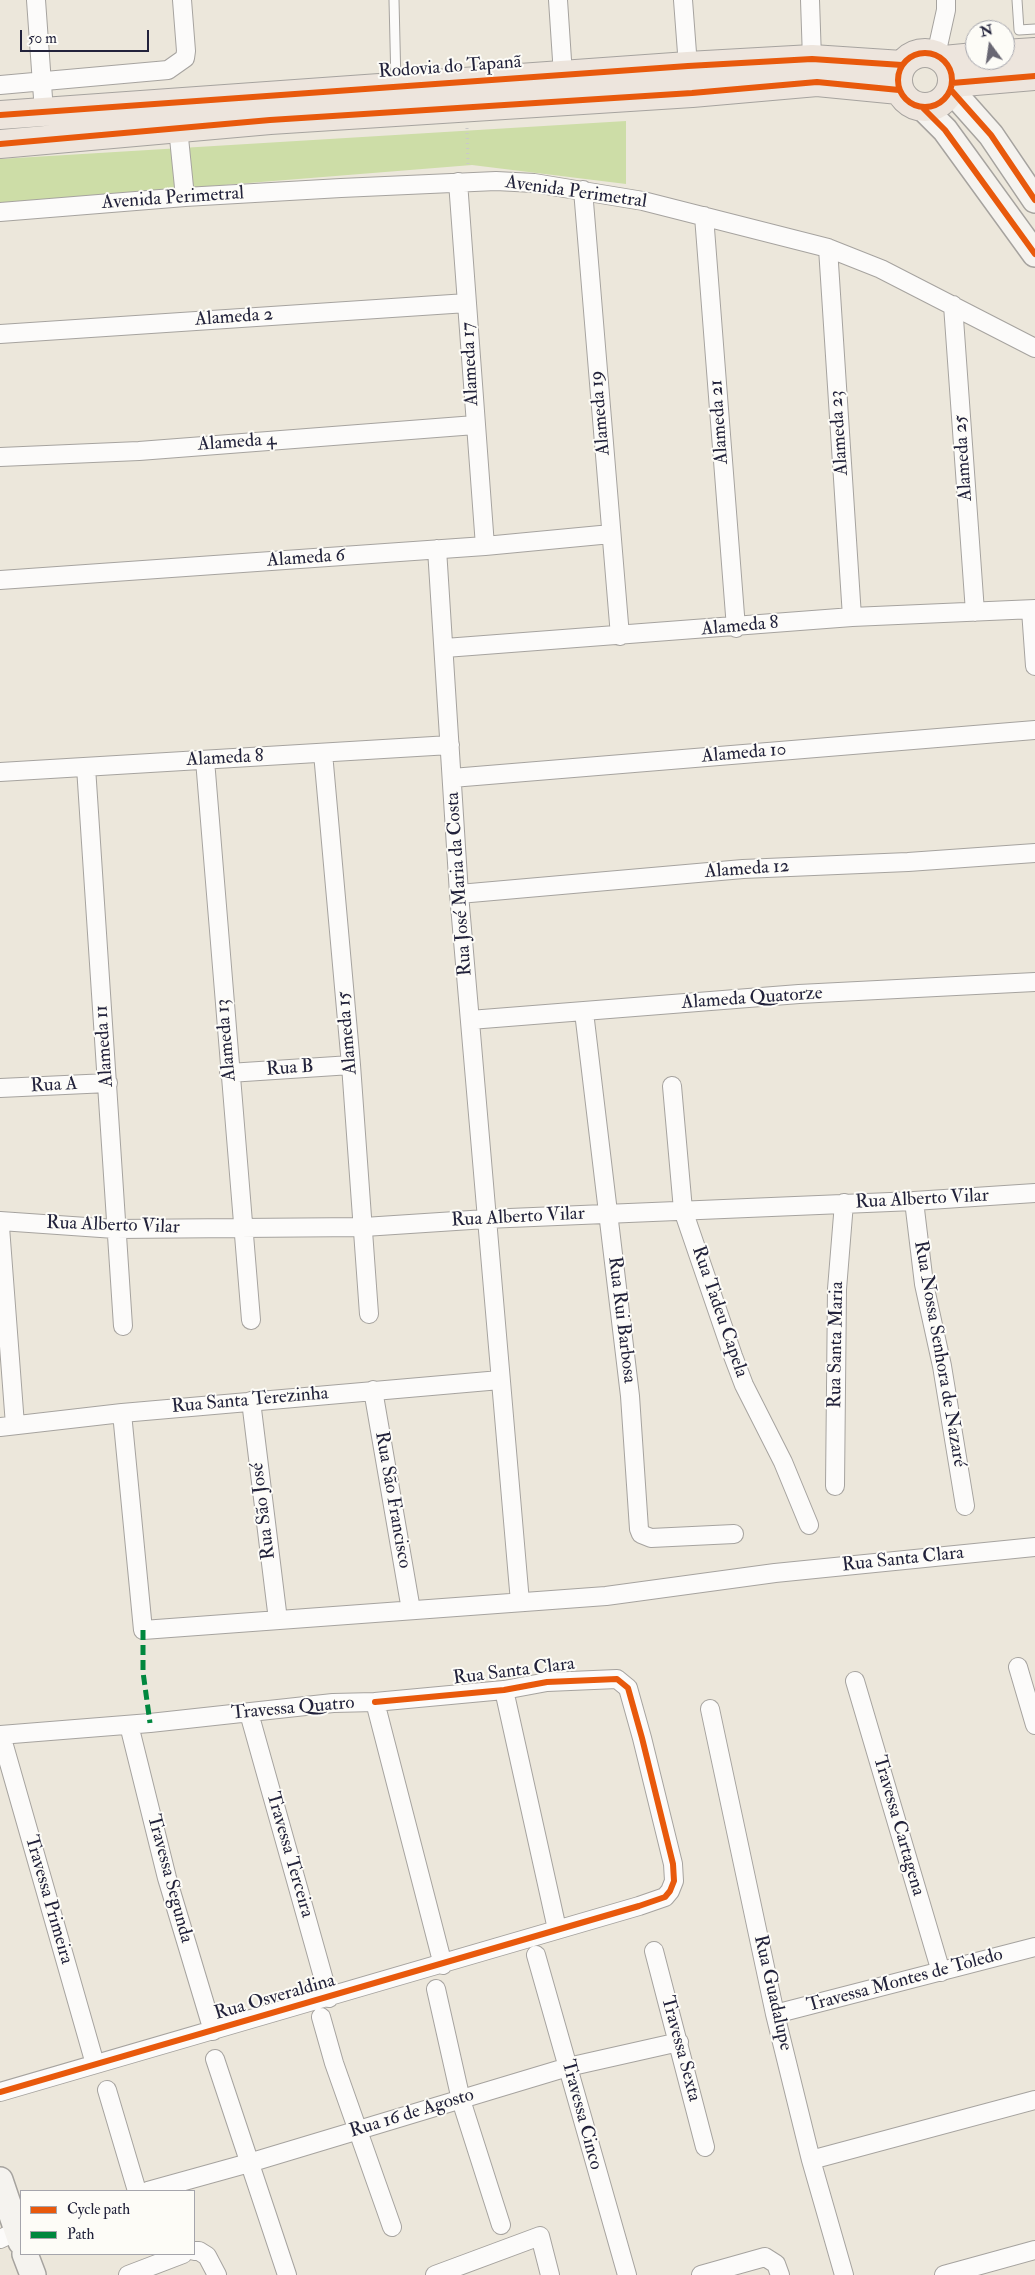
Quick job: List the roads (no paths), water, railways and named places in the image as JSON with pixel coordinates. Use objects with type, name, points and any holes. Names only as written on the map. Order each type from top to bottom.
[{"type":"main road","points":[[1035,200],[991,134],[946,72],[921,53],[914,56],[901,78],[909,102],[923,108],[945,130],[1035,254]]},
{"type":"main road","name":"Rodovia do Tapanã","points":[[0,115],[688,66],[812,59],[901,78]]},
{"type":"main road","points":[[946,72],[965,62]]},
{"type":"main road","points":[[946,72],[1035,76]]},
{"type":"main road","points":[[923,108],[942,102],[946,72]]},
{"type":"main road","points":[[0,144],[178,128],[692,93],[817,82],[901,78]]},
{"type":"main road","points":[[0,2180],[15,2235]]},
{"type":"main road","points":[[25,2255],[33,2275]]},
{"type":"street","points":[[36,0],[44,112]]},
{"type":"street","points":[[0,85],[42,83],[168,70],[185,58],[187,44],[182,0]]},
{"type":"street","points":[[558,0],[563,75]]},
{"type":"street","points":[[683,0],[688,66]]},
{"type":"street","points":[[810,0],[812,59]]},
{"type":"street","points":[[946,0],[946,72]]},
{"type":"street","points":[[178,128],[185,197]]},
{"type":"street","name":"Avenida Perimetral","points":[[0,212],[185,197],[463,182],[534,183],[583,190],[704,216],[828,248],[881,269],[1035,348]]},
{"type":"street","name":"Alameda 17","points":[[463,182],[467,303],[485,546]]},
{"type":"street","name":"Alameda 19","points":[[583,190],[620,636]]},
{"type":"street","name":"Alameda 21","points":[[704,216],[736,628]]},
{"type":"street","name":"Alameda 23","points":[[828,248],[852,617]]},
{"type":"street","name":"Alameda 2","points":[[0,334],[467,303]]},
{"type":"street","name":"Alameda 25","points":[[953,305],[975,612]]},
{"type":"street","name":"Alameda 4","points":[[0,457],[139,451],[475,425]]},
{"type":"street","name":"Alameda 6","points":[[0,580],[485,546],[611,534]]},
{"type":"street","name":"Rua José Maria da Costa","points":[[437,549],[445,648],[459,894],[486,1219]]},
{"type":"street","points":[[1033,610],[1035,666]]},
{"type":"street","name":"Alameda 8","points":[[445,648],[736,628],[852,617],[1033,610]]},
{"type":"street","name":"Alameda 10","points":[[452,778],[1035,730]]},
{"type":"street","name":"Alameda 8","points":[[0,772],[450,745]]},
{"type":"street","name":"Alameda 15","points":[[323,753],[351,1065],[369,1314]]},
{"type":"street","name":"Alameda 13","points":[[205,760],[229,1073],[251,1320]]},
{"type":"street","name":"Alameda 11","points":[[86,767],[108,1083],[115,1229],[123,1326]]},
{"type":"street","name":"Alameda 12","points":[[459,894],[743,869],[1035,854]]},
{"type":"street","name":"Alameda Quatorze","points":[[470,1020],[799,994],[1035,982]]},
{"type":"street","name":"Rua Rui Barbosa","points":[[584,1012],[630,1396],[638,1516],[641,1534],[651,1538],[734,1534]]},
{"type":"street","name":"Rua B","points":[[229,1073],[351,1065]]},
{"type":"street","name":"Rua A","points":[[0,1088],[108,1083]]},
{"type":"street","name":"Rua Tadeu Capela","points":[[672,1086],[684,1210],[732,1356],[783,1462],[809,1525]]},
{"type":"street","name":"Rua Alberto Vilar","points":[[0,1221],[115,1229],[244,1230],[364,1227],[486,1219],[1035,1194]]},
{"type":"street","name":"Rua Nossa Senhora de Nazaré","points":[[914,1201],[924,1284],[942,1366],[965,1506]]},
{"type":"street","name":"Rua Santa Maria","points":[[835,1486],[837,1289],[844,1203]]},
{"type":"street","points":[[486,1219],[520,1602]]},
{"type":"street","points":[[0,1227],[7,1426]]},
{"type":"street","name":"Rua Santa Terezinha","points":[[7,1426],[122,1413],[500,1380]]},
{"type":"street","name":"Rua São Francisco","points":[[373,1390],[411,1610]]},
{"type":"street","name":"Rua São José","points":[[251,1401],[278,1620]]},
{"type":"street","name":"Rua Santa Clara","points":[[122,1413],[143,1630],[606,1596],[775,1573],[1035,1547]]},
{"type":"street","points":[[1018,1667],[1035,1724]]},
{"type":"street","name":"Rua Santa Clara","points":[[375,1702],[504,1690],[547,1682],[617,1679],[628,1688],[636,1713],[673,1864],[674,1880],[670,1891],[665,1896],[639,1906],[557,1929]]},
{"type":"street","name":"Travessa Cartagena","points":[[855,1681],[941,1972]]},
{"type":"street","points":[[504,1690],[557,1929]]},
{"type":"street","name":"Travessa Quatro","points":[[1,1735],[129,1725],[333,1703],[375,1702],[444,1964]]},
{"type":"street","name":"Rua Guadalupe","points":[[710,1709],[775,2014],[811,2160],[844,2275]]},
{"type":"street","name":"Travessa Terceira","points":[[250,1713],[329,1998]]},
{"type":"street","name":"Travessa Segunda","points":[[129,1725],[167,1878],[213,2031]]},
{"type":"street","name":"Travessa Primeira","points":[[1,1735],[95,2064]]},
{"type":"street","name":"Rua Osveraldina","points":[[0,2092],[329,1998],[557,1929]]},
{"type":"street","name":"Travessa Montes de Toledo","points":[[775,2014],[1035,1947]]},
{"type":"street","name":"Travessa Sexta","points":[[654,1951],[706,2147]]},
{"type":"street","name":"Travessa Cinco","points":[[536,1955],[627,2275]]},
{"type":"street","points":[[436,1989],[461,2100],[501,2226]]},
{"type":"street","points":[[321,2017],[334,2062],[392,2227]]},
{"type":"street","name":"Rua 16 de Agosto","points":[[152,2190],[249,2163],[568,2067],[678,2042]]},
{"type":"street","points":[[215,2058],[287,2275]]},
{"type":"street","points":[[107,2090],[137,2190]]},
{"type":"street","points":[[811,2160],[1035,2100]]},
{"type":"street","points":[[435,2275],[540,2236],[550,2275]]},
{"type":"street","points":[[944,2275],[1035,2250]]},
{"type":"street","points":[[195,2251],[207,2256],[217,2275]]},
{"type":"street","points":[[128,2275],[180,2255]]},
{"type":"street","points":[[701,2275],[765,2257],[776,2264],[780,2275]]},
{"type":"lane","points":[[394,0],[396,87]]},
{"type":"lane","points":[[1017,0],[1019,45]]},
{"type":"lane","points":[[1019,45],[1035,29]]}]
